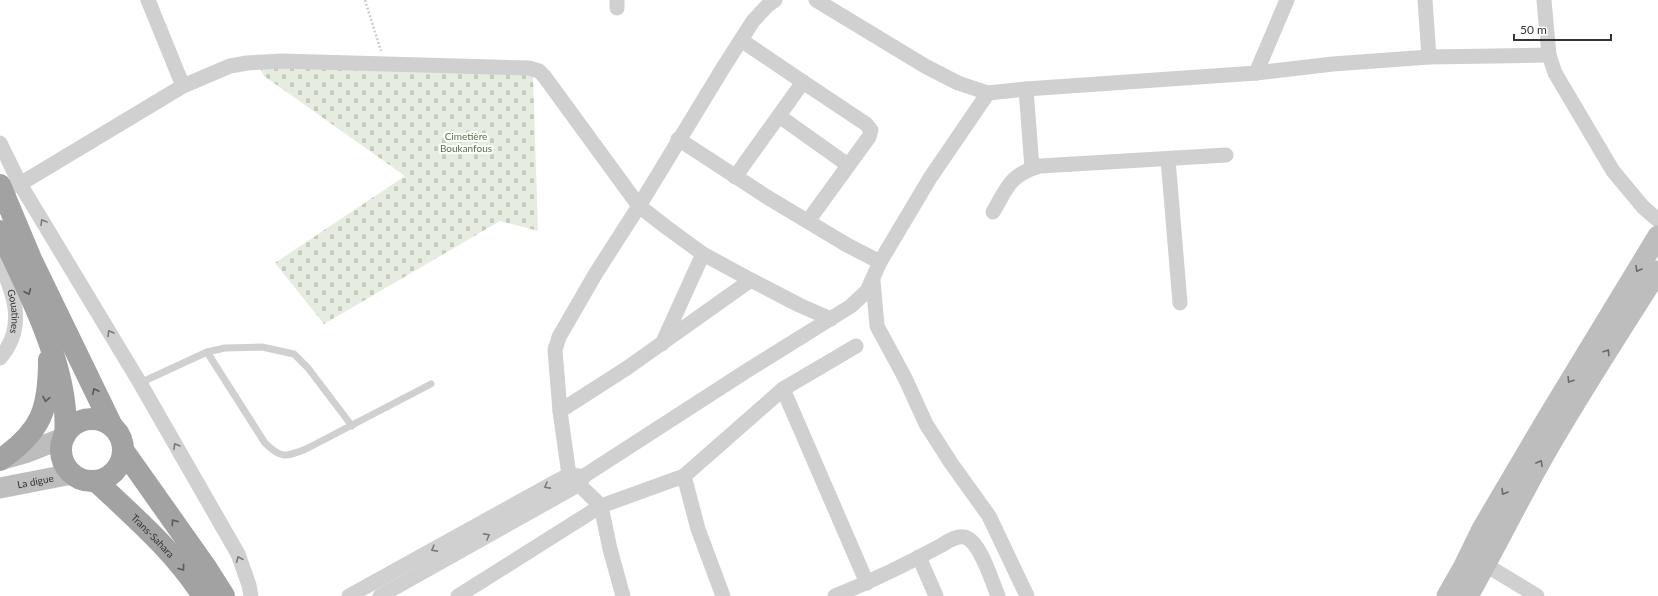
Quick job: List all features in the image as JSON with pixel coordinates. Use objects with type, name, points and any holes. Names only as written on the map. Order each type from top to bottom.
[{"type":"highway","points":[[0,231],[50,346],[62,386],[66,416],[64,436],[61,444],[62,457],[67,469],[72,474],[87,481],[96,481],[104,478],[112,474],[122,459],[123,450],[120,437],[112,426],[31,259],[6,188]]},
{"type":"highway","points":[[0,460],[29,437],[40,418],[48,388],[50,346]]},
{"type":"highway","points":[[64,436],[72,426],[81,421],[92,419],[102,420],[112,426]]},
{"type":"highway","points":[[123,450],[205,566],[215,593],[238,596]]},
{"type":"highway","name":"Trans-Sahara","points":[[96,481],[154,534],[177,560],[215,593]]},
{"type":"main road","points":[[1447,596],[1463,568],[1482,529],[1658,236]]},
{"type":"main road","points":[[1468,596],[1544,456],[1595,370],[1629,319],[1658,271]]},
{"type":"main road","points":[[0,460],[25,453],[64,436]]},
{"type":"main road","name":"La digue","points":[[0,488],[72,474]]},
{"type":"street","points":[[148,0],[183,86]]},
{"type":"street","points":[[623,596],[610,549],[601,506],[577,479],[560,410],[555,350],[559,337],[596,273],[639,206],[678,139],[753,21],[766,6],[775,0]]},
{"type":"street","points":[[816,0],[925,66],[958,83],[988,93],[1256,73],[1333,64],[1429,57],[1549,55]]},
{"type":"street","points":[[1256,73],[1287,0]]},
{"type":"street","points":[[1425,0],[1429,57]]},
{"type":"street","points":[[1544,0],[1549,55],[1555,73],[1613,171],[1630,192],[1658,220]]},
{"type":"street","points":[[741,40],[866,124],[871,130],[869,137],[808,221]]},
{"type":"street","points":[[6,188],[183,86],[215,71],[246,63],[282,62],[529,68],[544,76],[639,206],[666,228],[703,254],[799,305],[831,319]]},
{"type":"street","points":[[735,177],[802,82]]},
{"type":"street","points":[[1026,89],[1032,168]]},
{"type":"street","points":[[380,596],[577,479],[851,306],[868,291],[880,262],[930,178],[988,93]]},
{"type":"street","points":[[779,116],[848,166]]},
{"type":"street","points":[[678,139],[735,177],[847,245],[880,262]]},
{"type":"street","points":[[0,143],[6,188],[140,383],[238,554],[249,585],[251,596]]},
{"type":"street","points":[[993,212],[1013,179],[1026,170],[1040,166],[1226,155]]},
{"type":"street","points":[[1168,159],[1180,303]]},
{"type":"street","points":[[662,344],[703,254]]},
{"type":"street","name":"Gouatines","points":[[0,358],[7,348],[16,328],[15,305],[2,272]]},
{"type":"street","points":[[560,410],[662,344],[751,280]]},
{"type":"street","points":[[873,281],[877,326],[926,424],[951,463],[989,516],[1026,596]]},
{"type":"street","points":[[458,596],[601,506],[684,476],[783,389],[856,346]]},
{"type":"street","points":[[783,389],[867,583]]},
{"type":"street","points":[[684,476],[698,529],[722,596]]},
{"type":"street","points":[[349,596],[577,479]]},
{"type":"street","points":[[835,596],[867,583],[919,558],[945,543],[961,537],[967,537],[976,545],[998,596]]},
{"type":"street","points":[[919,558],[936,596]]},
{"type":"street","points":[[1486,565],[1536,596]]},
{"type":"lane","points":[[140,383],[207,352],[225,348],[262,347],[294,354],[308,368],[352,426]]},
{"type":"lane","points":[[207,352],[265,443],[275,454],[295,454],[431,384]]},
{"type":"path","points":[[365,0],[385,64]]},
{"type":"green space","name":"Cimetière Boukanfous","points":[[259,66],[533,74],[538,231],[500,221],[324,324],[275,263],[405,176],[264,76]]}]
